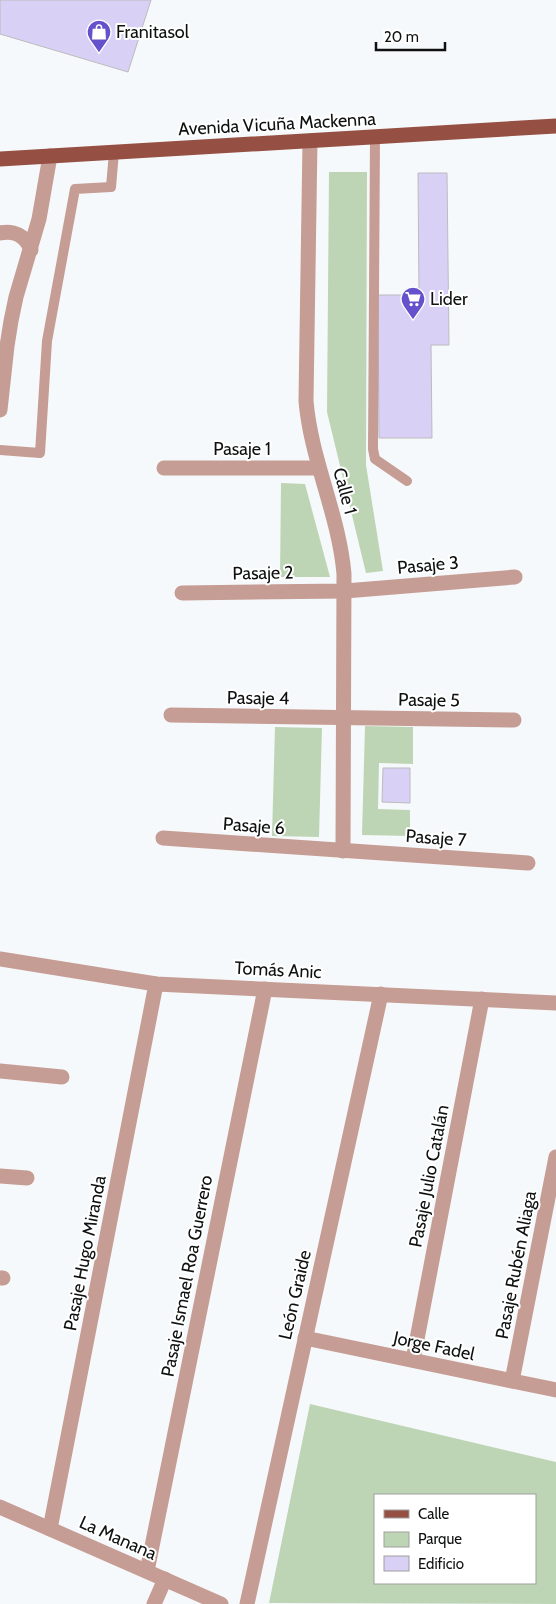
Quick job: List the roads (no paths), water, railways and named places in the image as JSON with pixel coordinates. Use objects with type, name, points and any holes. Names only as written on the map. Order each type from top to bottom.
[{"type":"main road","name":"Avenida Vicuña Mackenna","points":[[0,159],[556,126]]},
{"type":"street","name":"Calle 1","points":[[310,140],[306,402],[307,419],[341,551],[345,591],[342,851]]},
{"type":"street","points":[[0,410],[6,346],[16,297],[31,250],[44,196],[50,156]]},
{"type":"street","points":[[0,233],[10,232],[21,236],[29,244],[31,250]]},
{"type":"street","name":"Pasaje 1","points":[[164,468],[319,468]]},
{"type":"street","name":"Pasaje 3","points":[[345,591],[515,577]]},
{"type":"street","name":"Pasaje 2","points":[[182,593],[345,591]]},
{"type":"street","name":"Pasaje 4","points":[[172,715],[344,718]]},
{"type":"street","name":"Pasaje 5","points":[[344,718],[514,720]]},
{"type":"street","name":"Pasaje 6","points":[[163,838],[342,851]]},
{"type":"street","name":"Pasaje 7","points":[[342,851],[528,863]]},
{"type":"street","name":"Tomás Anic","points":[[0,959],[156,984],[556,1003]]},
{"type":"street","name":"Pasaje Hugo Miranda","points":[[50,1529],[156,984]]},
{"type":"street","name":"Pasaje Ismael Roa Guerrero","points":[[147,1571],[265,989]]},
{"type":"street","name":"León Graide","points":[[247,1604],[381,994]]},
{"type":"street","name":"Pasaje Julio Catalán","points":[[413,1360],[482,999]]},
{"type":"street","points":[[0,1071],[62,1077]]},
{"type":"street","name":"Pasaje Rubén Aliaga","points":[[512,1381],[556,1157]]},
{"type":"street","points":[[0,1176],[27,1178]]},
{"type":"street","name":"Jorge Fadel","points":[[305,1338],[556,1390]]},
{"type":"street","name":"La Manana","points":[[0,1507],[221,1604]]},
{"type":"street","points":[[154,1604],[165,1579]]},
{"type":"lane","points":[[375,137],[373,449],[375,460],[407,481]]},
{"type":"lane","points":[[0,450],[40,452],[47,342],[75,189],[111,187],[114,152]]},
{"type":"place","name":"Franitasol","points":[[99,53]]},
{"type":"place","name":"Lider","points":[[413,320]]}]
